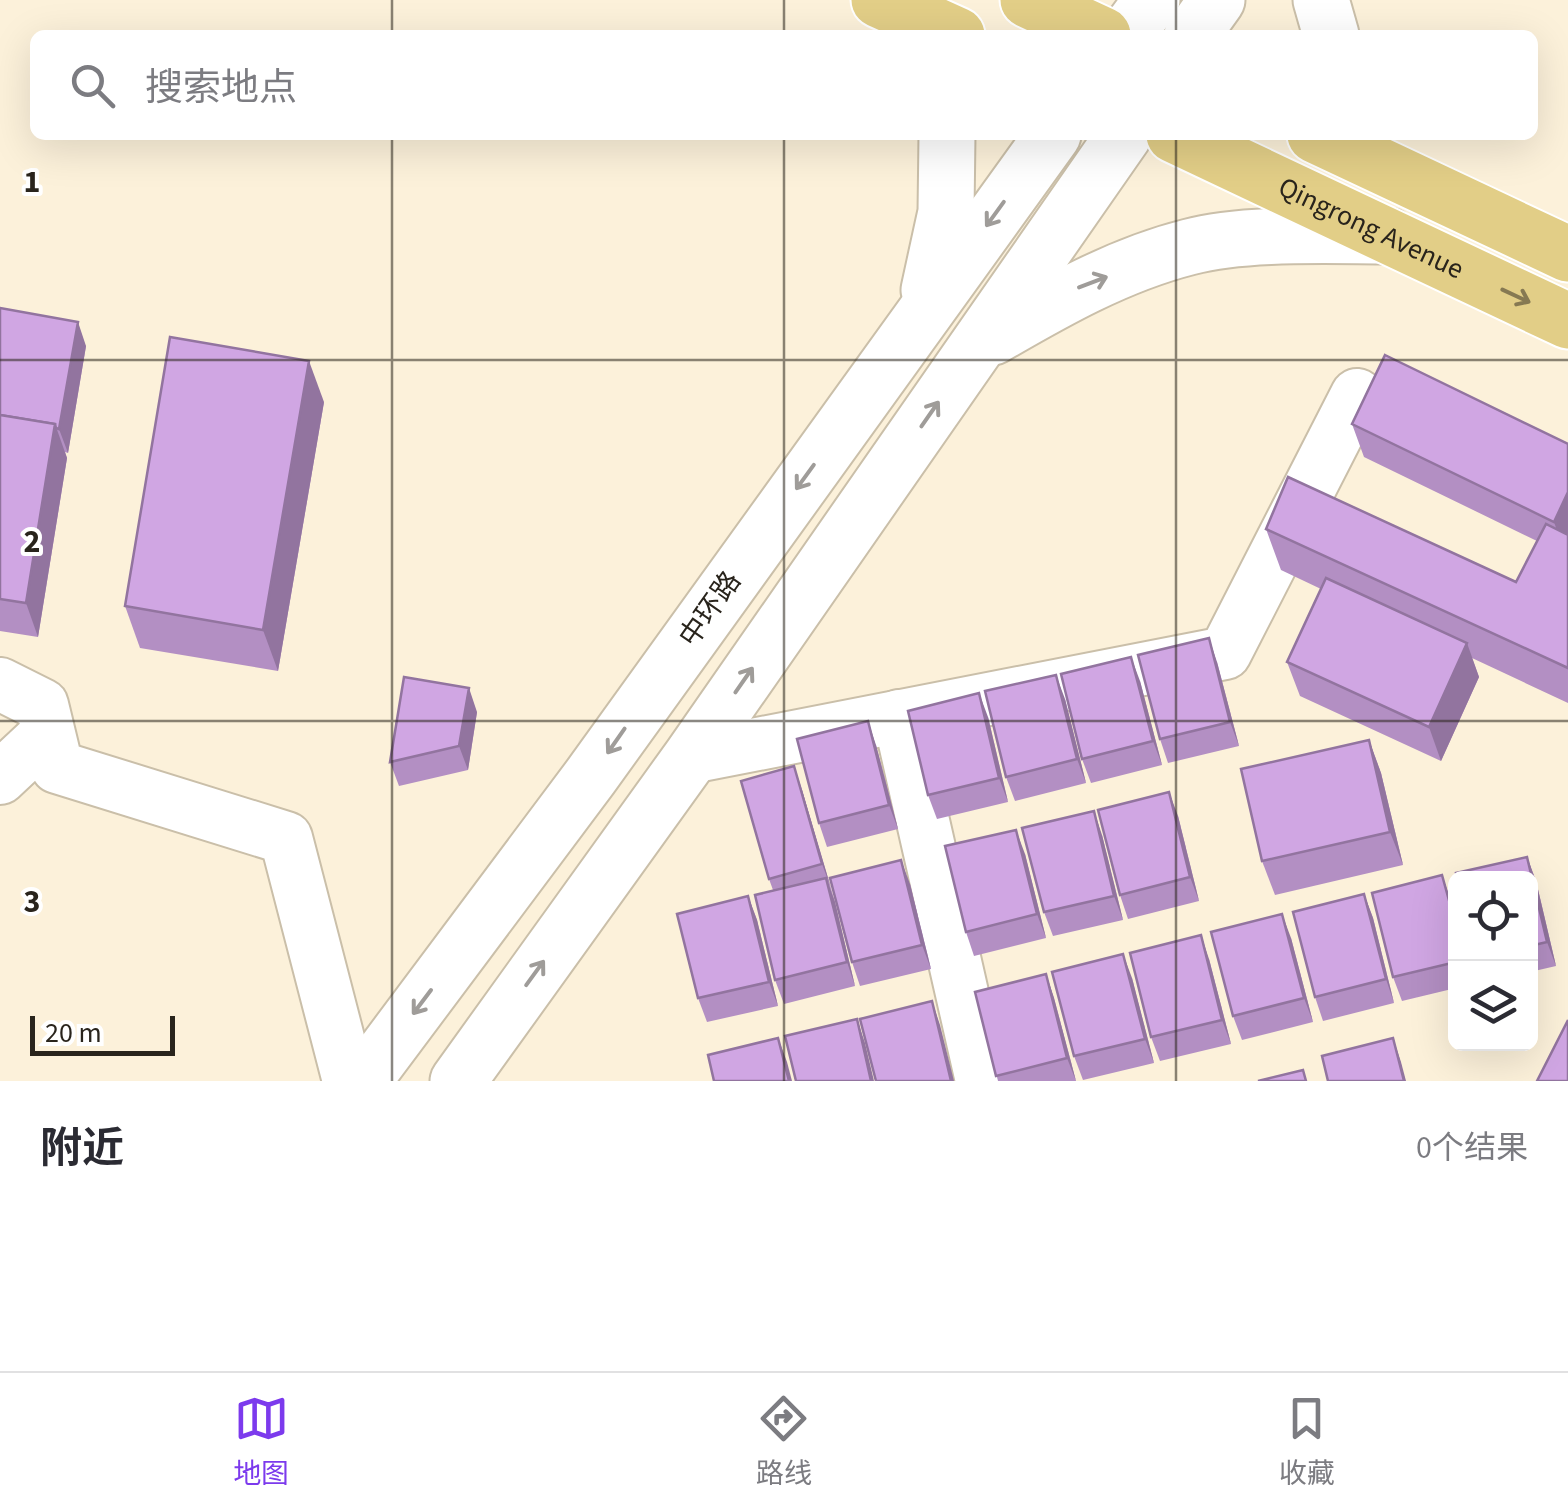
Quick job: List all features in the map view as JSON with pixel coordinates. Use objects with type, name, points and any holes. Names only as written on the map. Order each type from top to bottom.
[{"type":"main road","points":[[877,0],[946,30]]},
{"type":"main road","points":[[1028,0],[1091,30]]},
{"type":"main road","name":"Qingrong Avenue","points":[[1185,140],[1568,321]]},
{"type":"main road","points":[[1325,140],[1568,254]]},
{"type":"street","points":[[877,0],[896,30]]},
{"type":"street","points":[[1130,30],[1152,0]]},
{"type":"street","points":[[1195,30],[1216,0]]},
{"type":"street","points":[[1321,0],[1329,30]]},
{"type":"street","points":[[924,313],[946,212],[947,140]]},
{"type":"street","name":"中环路","points":[[362,1081],[591,776],[1048,140]]},
{"type":"street","points":[[458,1081],[1121,140]]},
{"type":"street","points":[[1384,140],[1418,184]]},
{"type":"street","points":[[977,346],[1078,288],[1191,246],[1299,236],[1389,236]]},
{"type":"street","points":[[690,756],[1225,654],[1356,396]]},
{"type":"street","points":[[0,684],[42,705],[57,767],[286,838],[350,1081]]},
{"type":"street","points":[[899,716],[982,1081]]},
{"type":"street","points":[[0,778],[48,733]]},
{"type":"building","points":[[0,308],[78,322],[59,429],[55,424],[0,415]]},
{"type":"building","points":[[170,337],[309,361],[263,630],[125,606]]},
{"type":"building","points":[[1385,355],[1568,444],[1568,492],[1554,522],[1352,424]]},
{"type":"building","points":[[0,415],[55,424],[26,603],[0,599]]},
{"type":"building","points":[[1288,477],[1516,582],[1546,524],[1568,535],[1568,668],[1266,529]]},
{"type":"building","points":[[1326,578],[1467,643],[1429,727],[1287,662]]},
{"type":"building","points":[[1209,638],[1230,722],[1160,739],[1138,655]]},
{"type":"building","points":[[1131,657],[1153,741],[1082,759],[1061,674]]},
{"type":"building","points":[[1056,675],[1077,759],[1006,777],[985,691]]},
{"type":"building","points":[[404,677],[469,688],[459,746],[390,762]]},
{"type":"building","points":[[979,693],[999,778],[928,795],[908,711]]},
{"type":"building","points":[[868,721],[889,805],[819,823],[797,739]]},
{"type":"building","points":[[1369,740],[1390,832],[1262,861],[1241,769]]},
{"type":"building","points":[[794,766],[822,864],[769,879],[741,781]]},
{"type":"building","points":[[1169,792],[1190,877],[1120,895],[1098,810]]},
{"type":"building","points":[[1094,811],[1114,896],[1044,912],[1022,828]]},
{"type":"building","points":[[1016,830],[1037,914],[966,932],[945,846]]},
{"type":"building","points":[[1527,857],[1530,871],[1465,871]]},
{"type":"building","points":[[901,860],[922,945],[852,962],[830,878]]},
{"type":"building","points":[[1442,875],[1448,897],[1448,964],[1393,977],[1372,893]]},
{"type":"building","points":[[826,878],[847,962],[775,980],[755,895]]},
{"type":"building","points":[[1364,894],[1386,979],[1315,997],[1293,912]]},
{"type":"building","points":[[748,896],[769,982],[698,998],[677,914]]},
{"type":"building","points":[[1538,904],[1547,942],[1538,944]]},
{"type":"building","points":[[1282,914],[1304,998],[1233,1016],[1211,932]]},
{"type":"building","points":[[1201,935],[1222,1020],[1151,1037],[1130,953]]},
{"type":"building","points":[[1123,954],[1145,1039],[1074,1056],[1052,972]]},
{"type":"building","points":[[1046,974],[1067,1058],[996,1076],[975,992]]},
{"type":"building","points":[[932,1001],[951,1081],[876,1081],[860,1019]]},
{"type":"building","points":[[857,1019],[871,1081],[796,1081],[785,1036]]},
{"type":"building","points":[[1568,1020],[1568,1081],[1537,1081]]},
{"type":"building","points":[[778,1038],[789,1081],[714,1081],[708,1055]]},
{"type":"building","points":[[1393,1038],[1404,1081],[1328,1081],[1322,1056]]},
{"type":"building","points":[[1303,1070],[1306,1081],[1258,1081]]}]
